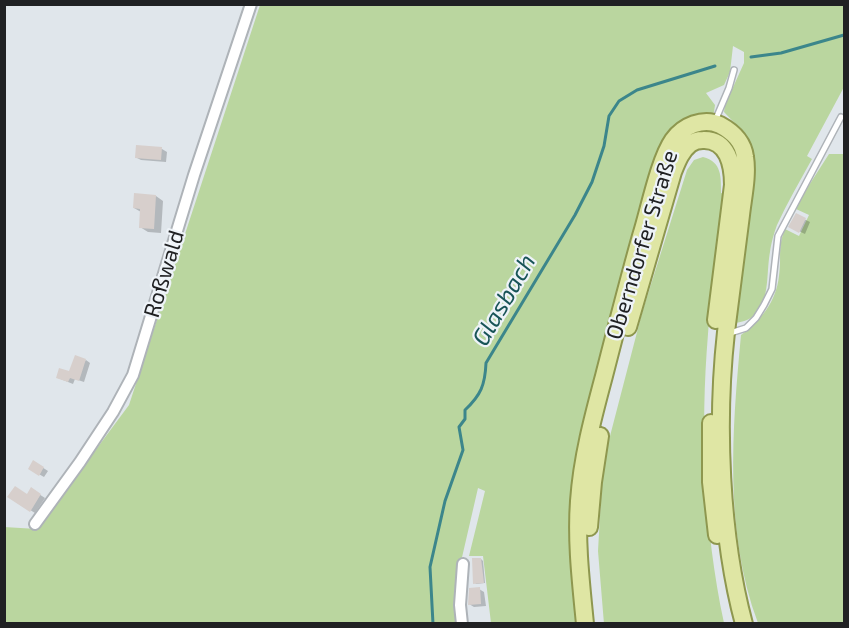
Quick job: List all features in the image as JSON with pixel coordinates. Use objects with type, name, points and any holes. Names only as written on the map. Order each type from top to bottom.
[{"type":"main road","points":[[714,122],[736,136],[745,156],[745,186],[726,334],[722,444],[732,564],[744,624]]},
{"type":"main road","name":"Oberndorfer Straße","points":[[585,624],[579,562],[579,502],[592,423],[627,287],[671,143],[678,134],[694,123],[714,122]]},
{"type":"main road","name":"Oberndorfer Straße","points":[[596,624],[589,532],[593,482],[603,421],[673,172],[680,156],[691,143],[712,140],[725,151],[733,168],[733,186],[713,362],[710,446],[714,510],[732,624]]},
{"type":"street","name":"Roßwald","points":[[35,524],[113,412],[133,375],[191,185],[251,4]]},
{"type":"street","points":[[462,624],[460,605],[463,564]]},
{"type":"lane","points":[[714,122],[734,70]]},
{"type":"lane","points":[[726,334],[746,328],[764,305],[772,289],[778,236],[841,117]]},
{"type":"green space","points":[[260,5],[844,5],[844,87],[807,156],[812,159],[777,225],[770,249],[765,296],[756,314],[747,320],[735,323],[750,146],[746,135],[724,112],[744,63],[744,52],[733,46],[730,72],[724,85],[706,93],[715,105],[712,115],[698,115],[685,119],[674,126],[665,137],[590,403],[579,623],[491,623],[483,556],[469,556],[485,491],[478,488],[457,579],[457,623],[5,623],[4,527],[37,529],[129,405]]},
{"type":"green space","points":[[829,154],[844,154],[844,623],[758,623],[747,588],[735,517],[733,444],[741,335],[761,317],[775,294],[780,270],[780,247],[785,229],[799,236],[809,215],[796,209]]},
{"type":"green space","points":[[703,157],[717,166],[721,193],[726,194],[709,316],[704,407],[708,515],[724,623],[604,624],[598,551],[603,463],[642,313],[687,170],[694,160]]},
{"type":"building","points":[[136,145],[162,147],[161,160],[135,158]]},
{"type":"building","points":[[134,193],[156,195],[154,229],[139,228],[140,209],[133,208]]},
{"type":"building","points":[[796,213],[806,218],[799,233],[788,227]]},
{"type":"building","points":[[75,355],[86,359],[79,381],[70,378],[68,382],[56,378],[59,368],[69,371]]},
{"type":"building","points":[[33,460],[44,467],[39,476],[28,469]]},
{"type":"building","points":[[15,486],[27,494],[31,487],[41,494],[30,512],[7,497]]},
{"type":"building","points":[[472,558],[481,558],[484,583],[473,584]]},
{"type":"building","points":[[480,587],[481,604],[468,605],[469,588]]},
{"type":"waterway","name":"Glasbach","points":[[751,57],[781,53],[844,35]]},
{"type":"waterway","name":"Glasbach","points":[[433,624],[430,567],[445,501],[463,450],[459,427],[465,419],[465,410],[481,389],[485,378],[486,363],[575,215],[592,182],[604,146],[609,116],[619,101],[637,90],[715,66]]}]
